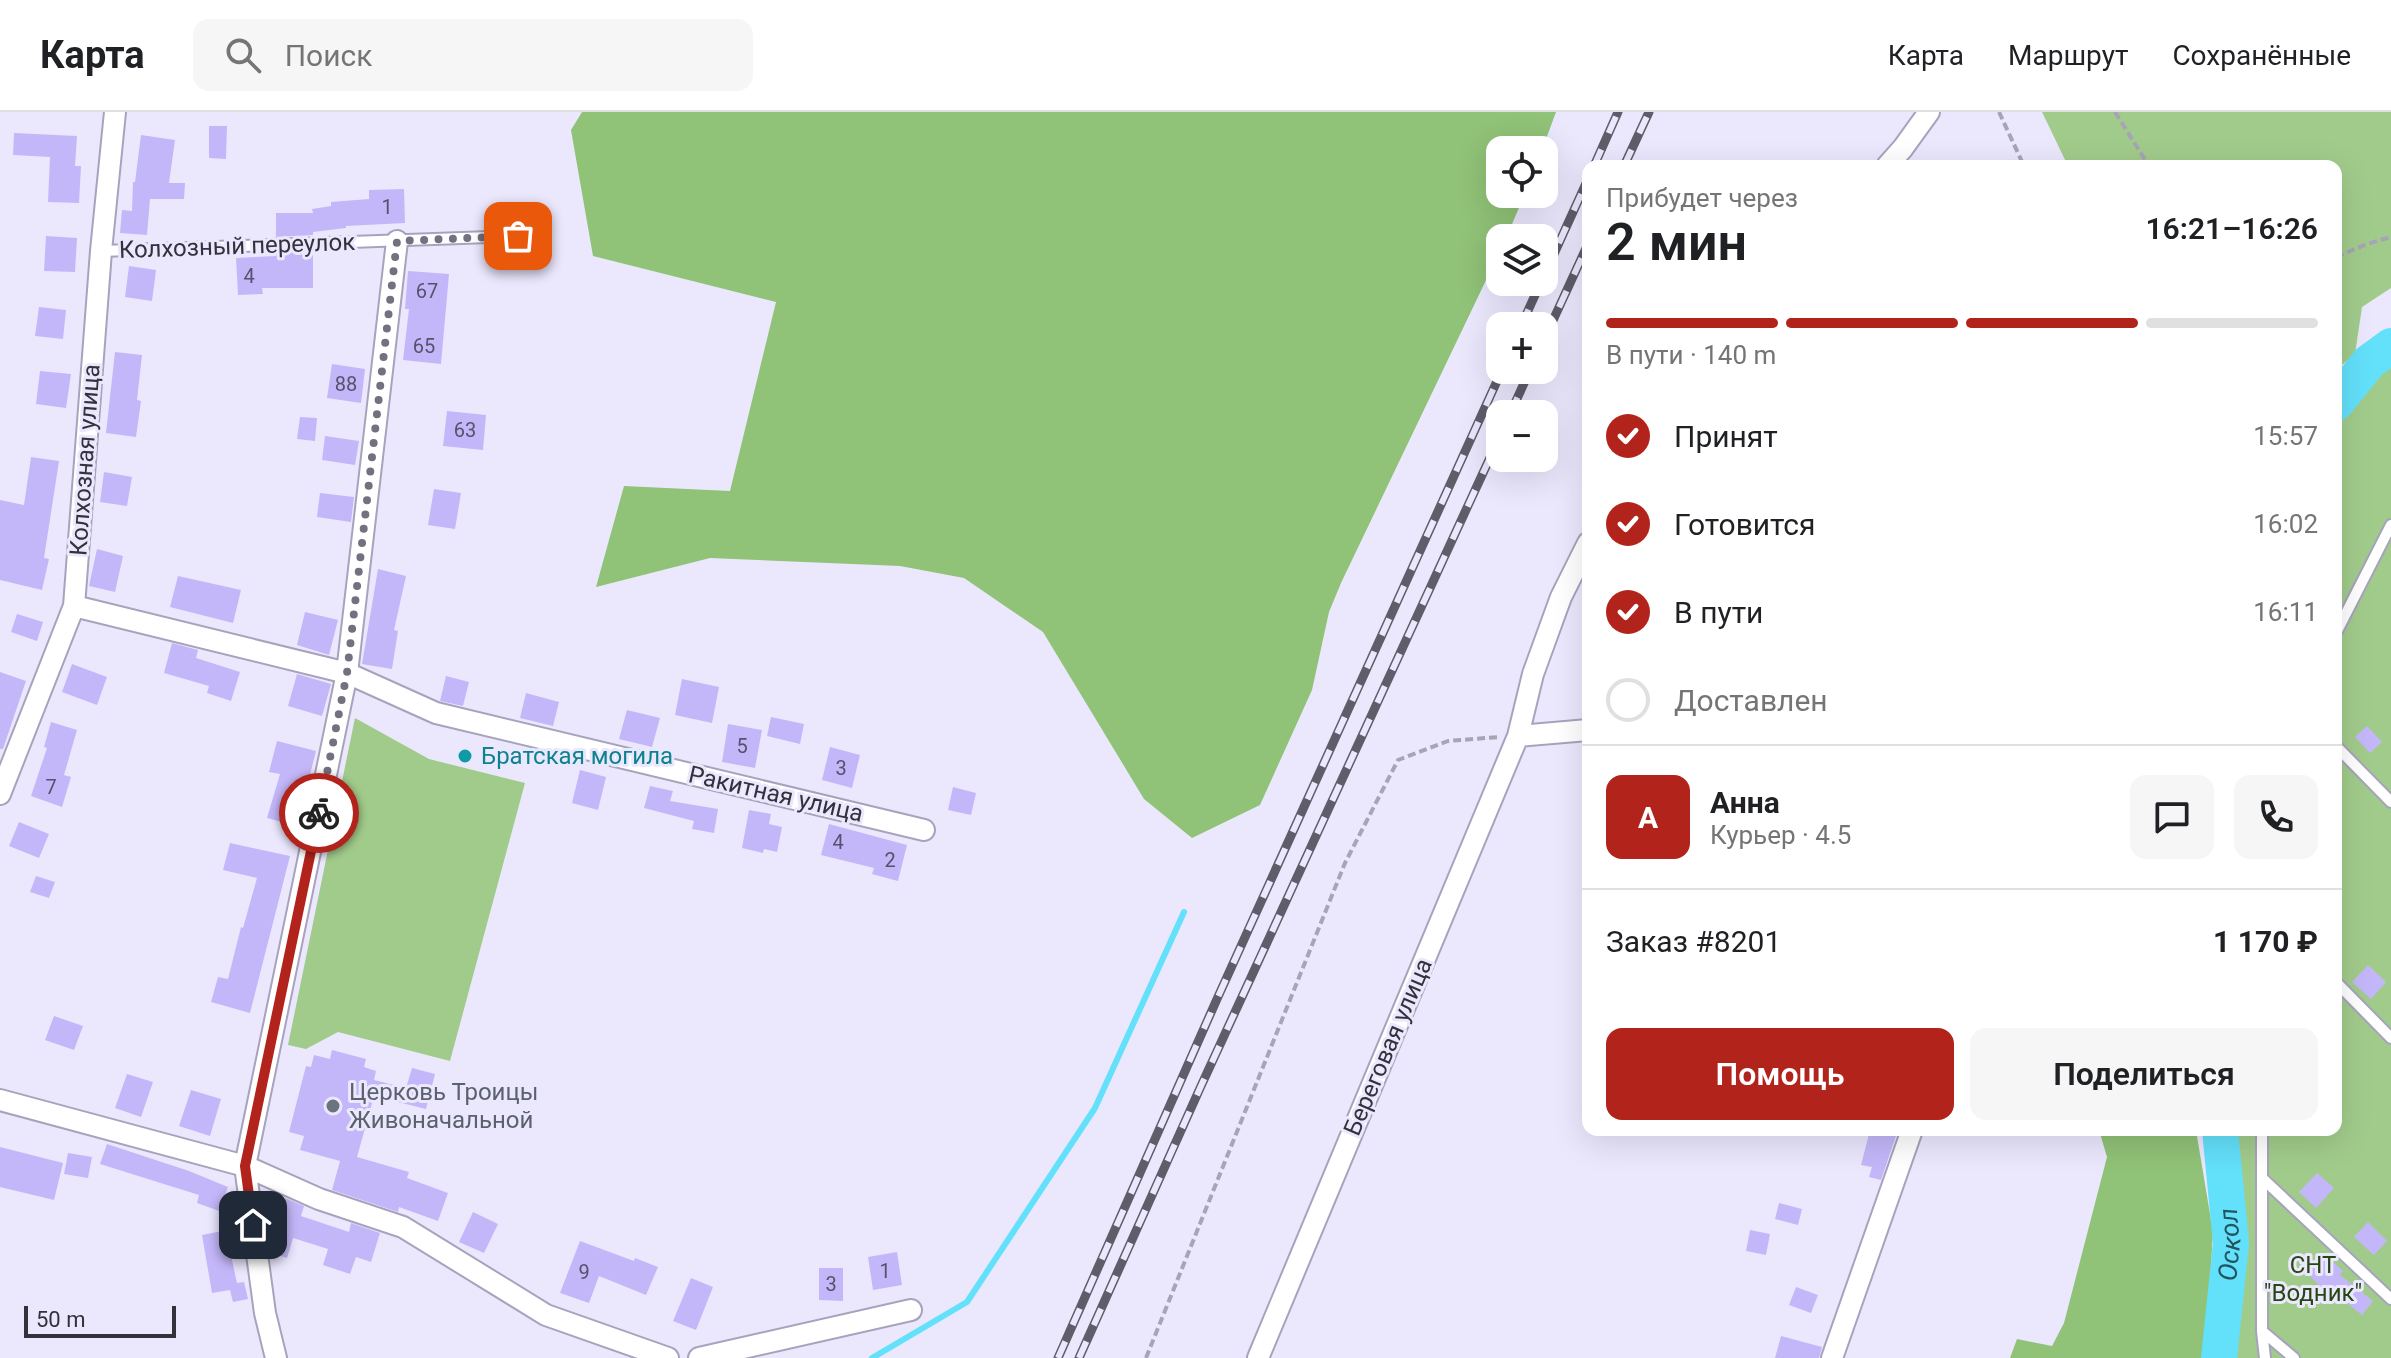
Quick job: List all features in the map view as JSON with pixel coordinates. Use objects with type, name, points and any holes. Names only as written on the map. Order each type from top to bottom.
[{"type":"street","name":"Колхозная улица","points":[[0,794],[74,606],[101,251],[115,112]]},
{"type":"street","points":[[1892,160],[1929,112]]},
{"type":"street","points":[[276,1358],[265,1313],[245,1166],[347,673],[397,241]]},
{"type":"street","name":"Береговая улица","points":[[1258,1358],[1518,736],[1533,674],[1561,597],[1582,555]]},
{"type":"street","name":"Ракитная улица","points":[[74,606],[347,673],[436,713],[924,830]]},
{"type":"street","points":[[1518,736],[1582,731]]},
{"type":"street","points":[[0,1100],[245,1166],[319,1199],[403,1227],[546,1315],[668,1358]]},
{"type":"street","points":[[1832,1358],[1910,1136]]},
{"type":"street","points":[[699,1358],[911,1310]]},
{"type":"lane","name":"Колхозный переулок","points":[[101,251],[518,236]]},
{"type":"lane","points":[[2342,621],[2391,525]]},
{"type":"lane","points":[[2342,752],[2391,802]]},
{"type":"lane","points":[[2342,988],[2391,1038]]},
{"type":"lane","points":[[2262,1136],[2262,1331],[2265,1358]]},
{"type":"lane","points":[[2263,1179],[2391,1299]]},
{"type":"lane","points":[[2262,1331],[2294,1358]]},
{"type":"path","points":[[1999,112],[2021,160]]},
{"type":"path","points":[[2115,112],[2145,160]]},
{"type":"path","points":[[2342,254],[2391,237]]},
{"type":"path","points":[[1146,1358],[1345,863],[1398,760],[1448,741],[1518,736]]},
{"type":"green space","points":[[582,112],[1556,112],[1547,136],[1486,136],[1486,208],[1519,208],[1512,224],[1486,224],[1486,280],[1341,583],[1329,612],[1312,690],[1260,805],[1192,838],[1144,799],[1043,632],[964,578],[900,566],[710,558],[596,587],[624,486],[730,491],[776,302],[593,256],[571,130]]},
{"type":"green space","points":[[2042,112],[2391,112],[2391,288],[2362,307],[2355,354],[2342,365],[2342,160],[2065,160]]},
{"type":"green space","name":"СНТ \"Водник\"","points":[[2391,355],[2391,1358],[2225,1358],[2238,1243],[2229,1136],[2342,1136],[2342,409],[2370,369]]},
{"type":"green space","points":[[355,718],[429,759],[525,783],[450,1061],[338,1032],[306,1049],[288,1045]]},
{"type":"green space","points":[[2101,1136],[2197,1136],[2213,1232],[2203,1358],[2010,1358],[2017,1339],[2052,1346],[2064,1323],[2107,1157]]},
{"type":"building","points":[[209,126],[227,126],[226,159],[209,158]]},
{"type":"building","points":[[14,133],[77,136],[75,166],[81,166],[79,203],[48,202],[50,157],[13,155]]},
{"type":"building","points":[[141,135],[175,140],[169,183],[185,183],[184,199],[150,199],[147,235],[120,233],[122,210],[132,211],[133,182]]},
{"type":"building","points":[[404,189],[405,223],[346,226],[313,232],[313,235],[276,237],[276,213],[313,213],[312,209],[331,206],[331,202],[369,199],[369,190]]},
{"type":"building","points":[[46,236],[77,238],[75,272],[44,271]]},
{"type":"building","points":[[313,251],[313,288],[262,288],[263,294],[238,295],[236,258]]},
{"type":"building","points":[[129,266],[156,270],[152,301],[125,297]]},
{"type":"building","points":[[408,271],[449,274],[441,364],[403,360],[409,309],[405,309]]},
{"type":"building","points":[[39,307],[66,310],[63,339],[35,336]]},
{"type":"building","points":[[115,352],[142,355],[136,437],[106,433]]},
{"type":"building","points":[[332,364],[365,369],[361,403],[327,398]]},
{"type":"building","points":[[40,371],[71,374],[66,408],[36,404]]},
{"type":"building","points":[[447,411],[486,415],[483,450],[443,446]]},
{"type":"building","points":[[300,417],[317,418],[315,441],[297,439]]},
{"type":"building","points":[[325,436],[359,441],[355,465],[322,460]]},
{"type":"building","points":[[31,457],[59,461],[44,558],[49,559],[42,590],[0,580],[0,500],[24,505]]},
{"type":"building","points":[[104,472],[132,477],[127,506],[100,502]]},
{"type":"building","points":[[434,489],[461,493],[455,529],[428,525]]},
{"type":"building","points":[[320,493],[354,497],[351,522],[317,517]]},
{"type":"building","points":[[97,549],[123,556],[115,592],[89,586]]},
{"type":"building","points":[[378,569],[406,576],[394,630],[398,631],[392,669],[362,664]]},
{"type":"building","points":[[178,576],[241,590],[233,623],[170,607]]},
{"type":"building","points":[[305,612],[338,620],[329,655],[297,645]]},
{"type":"building","points":[[17,614],[43,622],[37,641],[11,632]]},
{"type":"building","points":[[172,643],[198,650],[196,658],[240,672],[231,701],[207,693],[209,686],[164,673]]},
{"type":"building","points":[[72,664],[107,677],[97,705],[62,692]]},
{"type":"building","points":[[0,672],[26,681],[3,749],[0,749]]},
{"type":"building","points":[[297,674],[331,684],[322,716],[288,706]]},
{"type":"building","points":[[446,676],[469,682],[463,706],[440,701]]},
{"type":"building","points":[[682,679],[719,687],[712,723],[675,715]]},
{"type":"building","points":[[526,693],[559,702],[553,726],[520,718]]},
{"type":"building","points":[[627,710],[660,718],[652,747],[619,739]]},
{"type":"building","points":[[771,717],[804,724],[800,744],[767,736]]},
{"type":"building","points":[[51,722],[77,730],[64,775],[71,777],[62,807],[31,796],[47,748],[44,747]]},
{"type":"building","points":[[728,724],[762,730],[755,768],[722,762]]},
{"type":"building","points":[[2367,726],[2382,742],[2370,753],[2355,737]]},
{"type":"building","points":[[277,741],[316,751],[300,827],[267,818],[280,774],[269,772]]},
{"type":"building","points":[[830,747],[860,755],[852,788],[822,780]]},
{"type":"building","points":[[580,770],[606,777],[598,810],[572,803]]},
{"type":"building","points":[[650,786],[673,791],[670,801],[718,809],[714,833],[692,829],[694,821],[644,808]]},
{"type":"building","points":[[953,787],[976,793],[971,815],[948,810]]},
{"type":"building","points":[[749,810],[771,814],[769,824],[782,827],[777,852],[764,849],[763,853],[742,848]]},
{"type":"building","points":[[19,822],[49,834],[39,858],[9,846]]},
{"type":"building","points":[[829,824],[907,845],[898,881],[872,874],[874,868],[821,855]]},
{"type":"building","points":[[230,843],[290,856],[250,1013],[211,1002],[218,977],[228,979],[257,878],[223,870]]},
{"type":"building","points":[[36,876],[55,882],[49,898],[30,892]]},
{"type":"building","points":[[2368,965],[2386,982],[2371,999],[2352,982]]},
{"type":"building","points":[[54,1016],[83,1026],[74,1050],[45,1040]]},
{"type":"building","points":[[332,1050],[366,1059],[364,1067],[376,1071],[374,1080],[406,1088],[412,1068],[435,1074],[426,1109],[374,1096],[357,1157],[409,1172],[407,1178],[448,1193],[438,1221],[399,1207],[398,1212],[332,1190],[340,1161],[300,1150],[304,1136],[289,1132],[306,1066],[311,1067],[314,1055],[330,1059]]},
{"type":"building","points":[[127,1074],[153,1082],[141,1117],[115,1108]]},
{"type":"building","points":[[191,1090],[221,1099],[210,1136],[179,1126]]},
{"type":"building","points":[[1868,1136],[1896,1136],[1881,1180],[1869,1177],[1872,1167],[1861,1165]]},
{"type":"building","points":[[107,1144],[228,1187],[219,1211],[197,1203],[199,1195],[100,1164]]},
{"type":"building","points":[[0,1147],[63,1163],[54,1200],[0,1187]]},
{"type":"building","points":[[68,1153],[92,1157],[88,1178],[64,1174]]},
{"type":"building","points":[[2317,1173],[2334,1188],[2316,1208],[2299,1192]]},
{"type":"building","points":[[285,1198],[304,1206],[301,1216],[349,1232],[351,1223],[380,1233],[371,1262],[356,1257],[350,1274],[323,1265],[328,1249],[293,1238],[287,1258],[270,1252]]},
{"type":"building","points":[[1779,1203],[1802,1209],[1798,1225],[1775,1219]]},
{"type":"building","points":[[473,1212],[498,1224],[484,1253],[459,1242]]},
{"type":"building","points":[[2368,1222],[2387,1241],[2374,1255],[2354,1237]]},
{"type":"building","points":[[232,1229],[237,1250],[230,1251],[237,1283],[244,1282],[248,1299],[233,1302],[230,1290],[212,1293],[202,1235]]},
{"type":"building","points":[[1750,1230],[1770,1234],[1766,1255],[1746,1251]]},
{"type":"building","points":[[580,1241],[658,1267],[646,1295],[599,1276],[589,1303],[560,1293]]},
{"type":"building","points":[[897,1252],[902,1285],[873,1290],[868,1257]]},
{"type":"building","points":[[2324,1254],[2343,1271],[2340,1275],[2373,1301],[2362,1315],[2328,1288],[2325,1291],[2307,1273]]},
{"type":"building","points":[[819,1268],[843,1268],[843,1301],[819,1300]]},
{"type":"building","points":[[691,1278],[713,1287],[696,1330],[673,1321]]},
{"type":"building","points":[[1796,1287],[1818,1295],[1811,1313],[1789,1305]]},
{"type":"building","points":[[1781,1336],[1822,1347],[1819,1358],[1775,1358]]},
{"type":"waterway","name":"Оскол","points":[[2342,396],[2369,362],[2391,346]]},
{"type":"waterway","points":[[872,1358],[967,1302],[1095,1108],[1184,912]]},
{"type":"waterway","name":"Оскол","points":[[2219,1358],[2231,1243],[2221,1136]]},
{"type":"railway","points":[[1597,160],[1618,112]]},
{"type":"railway","points":[[1627,160],[1649,112]]},
{"type":"railway","points":[[1558,245],[1582,192]]},
{"type":"railway","points":[[1557,312],[1582,257]]},
{"type":"railway","points":[[1527,312],[1535,296]]},
{"type":"railway","points":[[1058,1358],[1496,384]]},
{"type":"railway","points":[[1516,400],[1524,384]]},
{"type":"railway","points":[[1079,1358],[1486,466]]},
{"type":"way so far","points":[[319,813],[347,673],[397,241],[518,236]]},
{"type":"place","name":"Братская могила","points":[[465,756]]},
{"type":"place","name":"Церковь Троицы Живоначальной","points":[[333,1106]]},
{"type":"route","points":[[253,1225],[245,1166],[319,813]]}]
